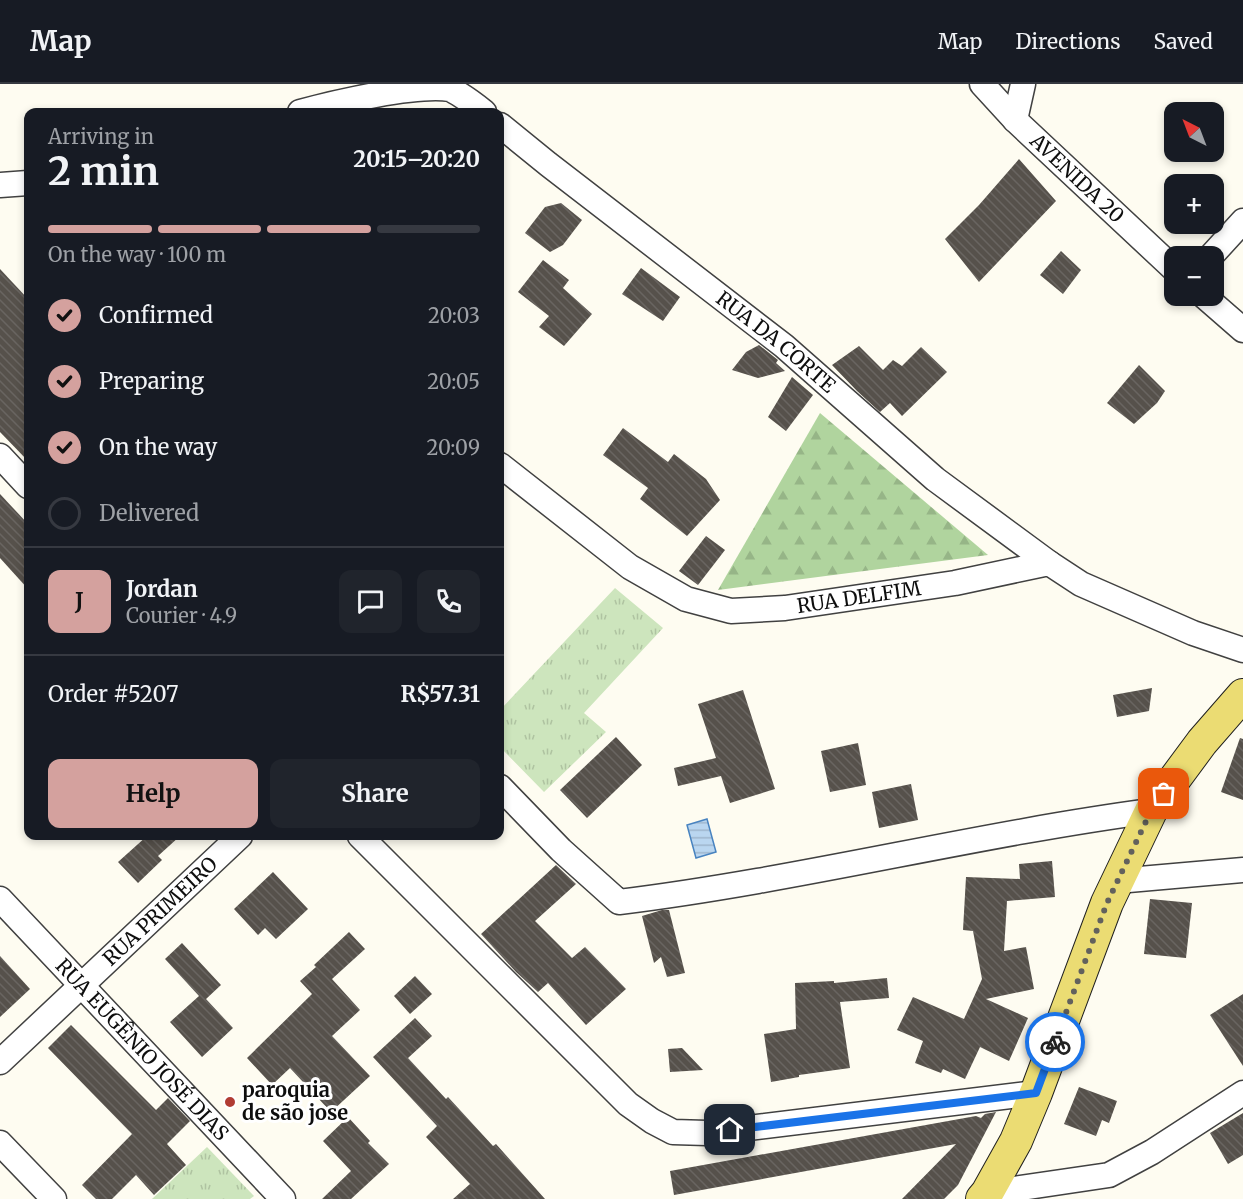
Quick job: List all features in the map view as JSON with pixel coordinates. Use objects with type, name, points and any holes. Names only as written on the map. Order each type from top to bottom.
[{"type":"main road","points":[[984,1196],[1016,1141],[1107,903],[1151,811],[1202,742],[1243,695]]},
{"type":"street","name":"AVENIDA 20","points":[[981,84],[1015,120],[1164,260]]},
{"type":"street","points":[[1015,120],[1023,84]]},
{"type":"street","points":[[313,108],[383,86],[418,85],[448,88],[478,108]]},
{"type":"street","name":"RUA DA CORTE","points":[[504,128],[784,346],[935,479],[1048,563]]},
{"type":"street","points":[[0,185],[24,183]]},
{"type":"street","points":[[1220,246],[1243,221]]},
{"type":"street","points":[[1215,306],[1243,330]]},
{"type":"street","points":[[0,456],[24,482]]},
{"type":"street","name":"RUA DELFIM","points":[[504,468],[630,567],[686,599],[731,611],[785,608],[955,583],[1048,563]]},
{"type":"street","points":[[1048,563],[1081,584],[1193,633],[1243,650]]},
{"type":"street","points":[[504,791],[561,850],[619,902],[725,887],[1084,820],[1151,811]]},
{"type":"street","name":"RUA PRIMEIRO","points":[[0,1062],[236,840]]},
{"type":"street","points":[[364,840],[628,1104],[673,1132],[707,1133],[1036,1093]]},
{"type":"street","points":[[1117,881],[1243,870]]},
{"type":"street","name":"RUA EUGÊNIO JOSÉ DIAS","points":[[0,899],[283,1199]]},
{"type":"street","points":[[984,1196],[1109,1175],[1152,1152],[1243,1093]]},
{"type":"street","points":[[0,1143],[54,1199]]},
{"type":"green space","points":[[820,413],[988,555],[718,590]]},
{"type":"green space","points":[[615,588],[663,628],[584,713],[606,732],[544,792],[504,751],[504,706]]},
{"type":"green space","points":[[207,1147],[254,1196],[250,1199],[152,1199]]},
{"type":"water","points":[[707,819],[716,852],[696,858],[687,825]]},
{"type":"building","points":[[1019,159],[1056,201],[979,282],[945,239],[979,205]]},
{"type":"building","points":[[561,203],[582,220],[563,245],[550,252],[525,233],[545,207]]},
{"type":"building","points":[[1061,251],[1081,270],[1063,294],[1040,275]]},
{"type":"building","points":[[543,260],[569,280],[563,288],[592,314],[564,346],[539,327],[549,316],[518,292]]},
{"type":"building","points":[[641,268],[680,297],[663,321],[622,294]]},
{"type":"building","points":[[0,269],[24,295],[24,457],[0,432]]},
{"type":"building","points":[[759,345],[778,360],[776,363],[785,371],[758,378],[732,370],[746,352]]},
{"type":"building","points":[[859,346],[883,370],[893,360],[902,366],[921,347],[947,372],[902,416],[890,403],[880,412],[832,365]]},
{"type":"building","points":[[1139,365],[1165,391],[1157,403],[1134,424],[1107,403]]},
{"type":"building","points":[[792,377],[813,395],[786,431],[768,417]]},
{"type":"building","points":[[623,428],[668,462],[674,454],[706,479],[720,500],[687,536],[640,499],[648,488],[603,455]]},
{"type":"building","points":[[0,494],[24,520],[24,585],[0,558]]},
{"type":"building","points":[[706,536],[725,550],[698,585],[679,571]]},
{"type":"building","points":[[1152,688],[1149,711],[1117,717],[1113,695]]},
{"type":"building","points":[[743,690],[775,789],[730,803],[721,776],[678,786],[674,768],[716,758],[698,704]]},
{"type":"building","points":[[616,737],[642,765],[587,818],[560,790]]},
{"type":"building","points":[[1240,738],[1243,739],[1243,800],[1221,792]]},
{"type":"building","points":[[858,743],[866,785],[830,792],[821,751]]},
{"type":"building","points":[[911,784],[918,820],[879,828],[872,792]]},
{"type":"building","points":[[143,840],[176,840],[158,856],[162,860],[138,883],[118,862]]},
{"type":"building","points":[[1052,861],[1055,897],[1007,901],[1004,951],[1026,947],[1034,989],[986,999],[1028,1018],[1009,1061],[980,1047],[965,1079],[943,1069],[941,1073],[915,1063],[923,1041],[897,1030],[913,997],[964,1019],[982,979],[973,931],[963,930],[966,877],[1020,879],[1019,864]]},
{"type":"building","points":[[556,865],[576,884],[535,921],[572,958],[585,947],[626,989],[586,1025],[548,983],[538,992],[481,934]]},
{"type":"building","points":[[273,872],[308,909],[276,939],[265,928],[258,935],[234,909]]},
{"type":"building","points":[[1150,899],[1192,903],[1186,958],[1144,954]]},
{"type":"building","points":[[669,910],[685,973],[667,977],[661,957],[654,963],[642,916]]},
{"type":"building","points":[[349,932],[365,949],[332,979],[360,1010],[332,1036],[370,1076],[331,1112],[290,1068],[272,1085],[247,1058],[312,994],[300,981]]},
{"type":"building","points":[[182,943],[221,985],[206,999],[233,1028],[202,1057],[170,1022],[199,996],[165,959]]},
{"type":"building","points":[[0,956],[30,989],[0,1017]]},
{"type":"building","points":[[415,976],[432,994],[410,1014],[394,996]]},
{"type":"building","points":[[887,978],[889,998],[840,1002],[850,1068],[799,1075],[799,1077],[771,1082],[764,1034],[796,1029],[795,983],[834,981],[834,983]]},
{"type":"building","points":[[1243,994],[1243,1066],[1210,1015]]},
{"type":"building","points":[[415,1018],[432,1036],[408,1058],[493,1146],[496,1144],[545,1199],[453,1199],[470,1184],[426,1137],[437,1126],[373,1057]]},
{"type":"building","points":[[71,1025],[156,1110],[168,1098],[190,1121],[167,1144],[186,1165],[154,1195],[136,1175],[112,1199],[96,1199],[82,1185],[132,1134],[48,1048]]},
{"type":"building","points":[[682,1048],[703,1070],[670,1072],[668,1049]]},
{"type":"building","points":[[1079,1087],[1117,1101],[1109,1123],[1102,1120],[1096,1136],[1064,1124]]},
{"type":"building","points":[[996,1112],[958,1185],[944,1199],[902,1199],[956,1144],[674,1195],[670,1171],[976,1116],[981,1118],[985,1114]]},
{"type":"building","points":[[1243,1113],[1243,1155],[1228,1164],[1210,1133]]},
{"type":"building","points":[[348,1117],[370,1141],[368,1143],[389,1164],[351,1199],[322,1199],[351,1171],[323,1141]]},
{"type":"way so far","points":[[1055,1042],[1107,903],[1151,811],[1164,794]]},
{"type":"place","name":"paroquia de são jose","points":[[230,1102]]},
{"type":"route","points":[[730,1130],[1036,1093],[1055,1042]]}]
